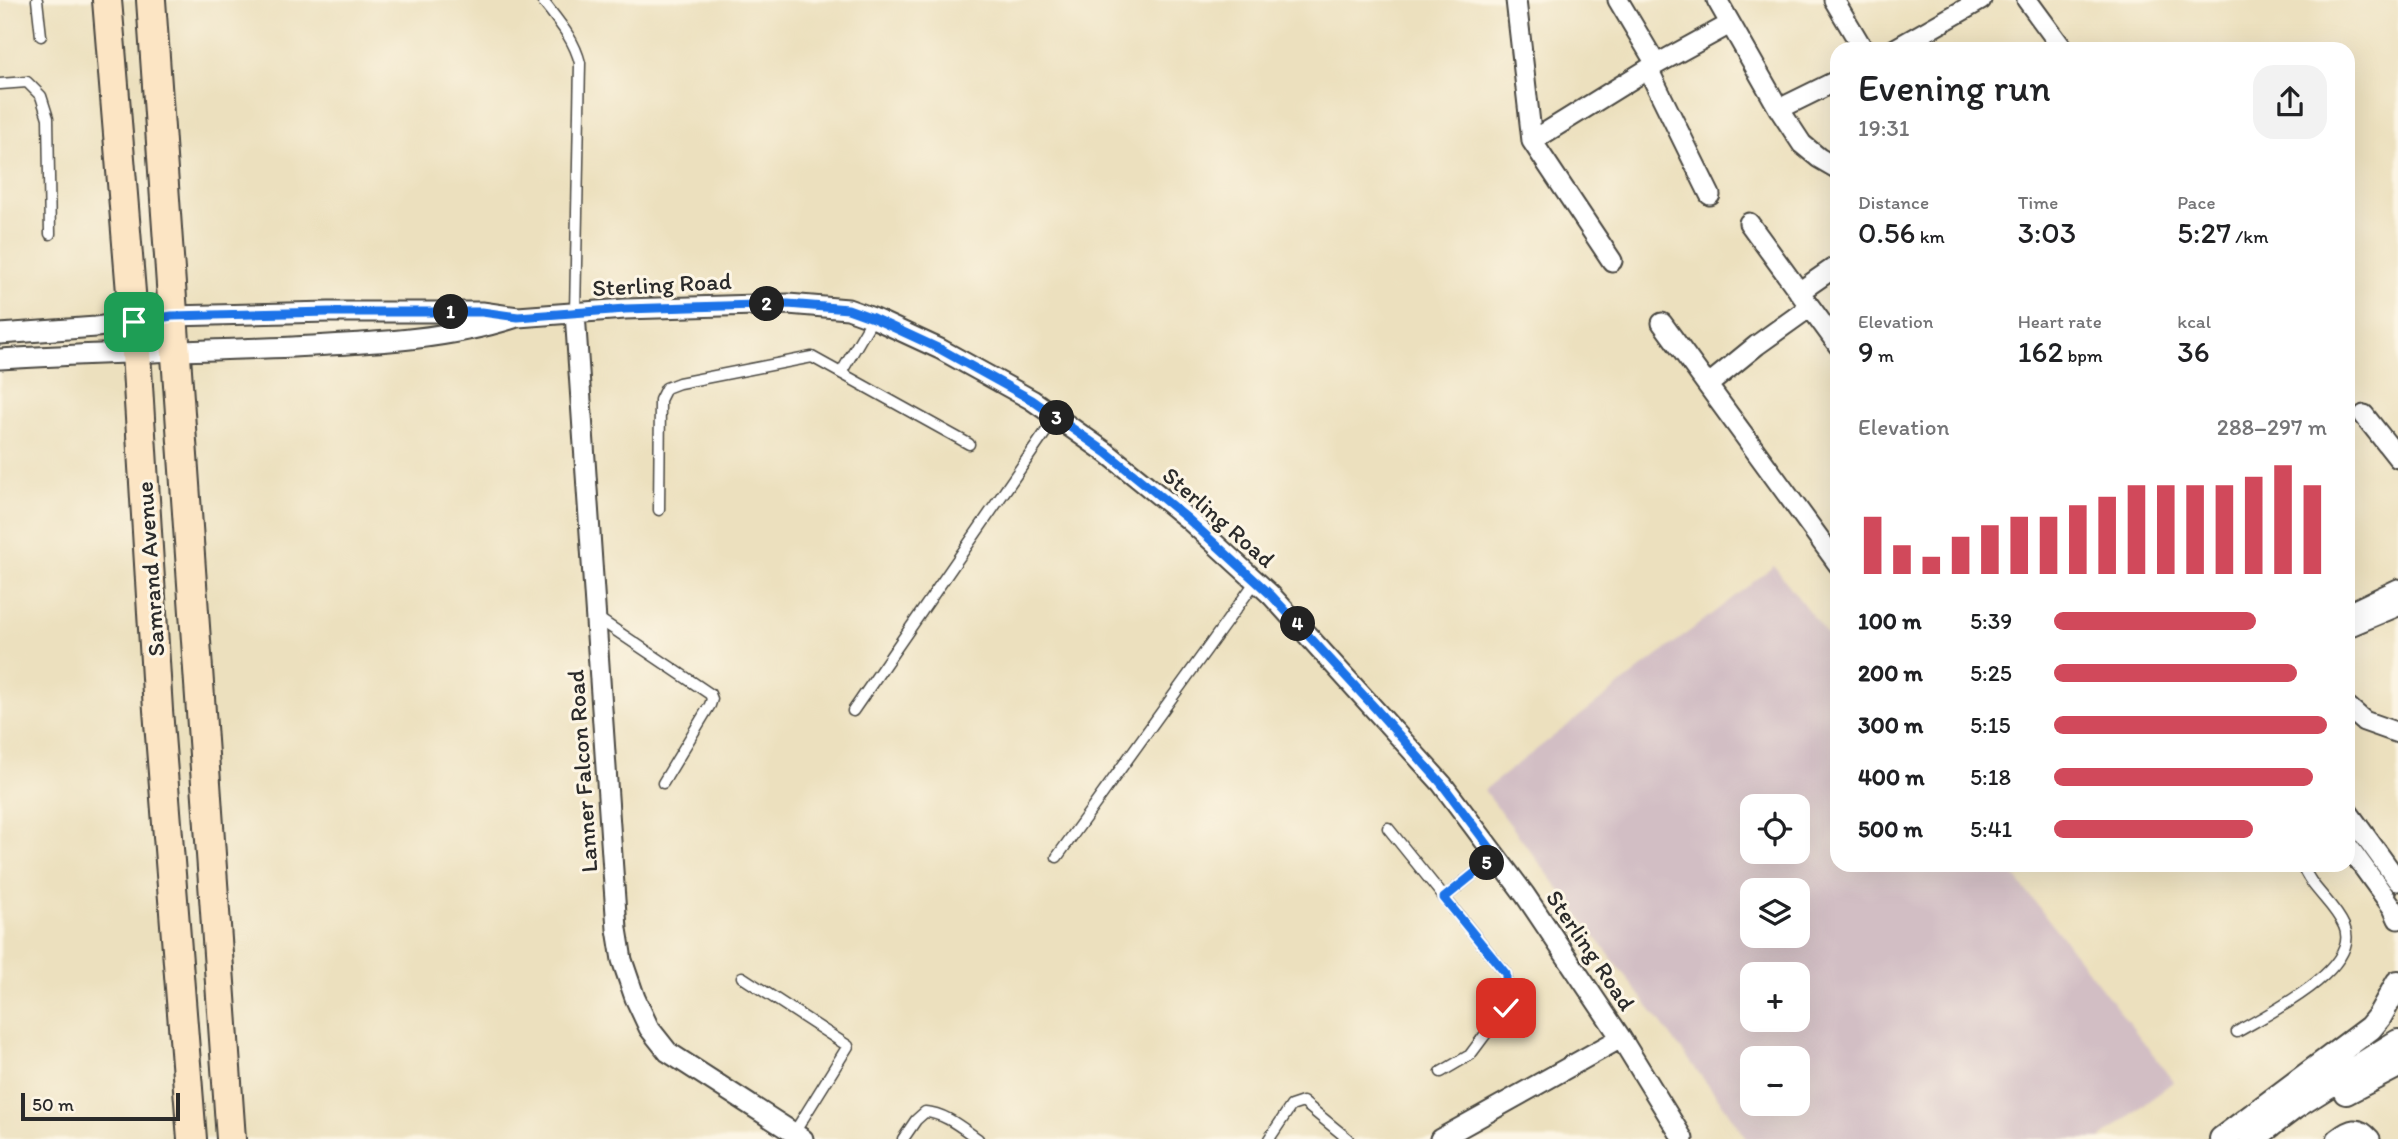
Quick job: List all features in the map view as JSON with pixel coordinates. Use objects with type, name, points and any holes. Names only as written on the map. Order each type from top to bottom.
[{"type":"main road","name":"Samrand Avenue","points":[[107,0],[134,322],[159,710],[192,1139]]},
{"type":"main road","name":"Samrand Avenue","points":[[151,0],[231,1139]]},
{"type":"street","points":[[1516,0],[1532,141],[1612,261]]},
{"type":"street","points":[[1618,0],[1652,67],[1710,195]]},
{"type":"street","points":[[1717,0],[1802,144],[1830,164]]},
{"type":"street","points":[[1834,0],[1859,42]]},
{"type":"street","points":[[1907,42],[1981,0]]},
{"type":"street","points":[[2027,0],[2058,42]]},
{"type":"street","points":[[1532,141],[1652,67],[1730,24]]},
{"type":"street","points":[[1779,109],[1830,84]]},
{"type":"street","points":[[1749,223],[1830,334]]},
{"type":"street","points":[[1708,385],[1757,345],[1830,273]]},
{"type":"street","name":"Sterling Road","points":[[0,334],[96,327],[172,316],[482,312],[518,317],[788,304],[848,309],[940,349],[1001,381],[1107,453],[1188,519],[1256,582],[1358,689],[1442,784],[1525,895],[1621,1038],[1684,1139]]},
{"type":"street","name":"Lanner Falcon Road","points":[[575,313],[617,929],[622,960],[649,1028],[668,1052],[799,1136]]},
{"type":"street","name":"Sterling Road","points":[[0,359],[417,339],[485,327],[518,317]]},
{"type":"street","points":[[1662,323],[1830,553]]},
{"type":"street","points":[[2364,415],[2398,458]]},
{"type":"street","points":[[2355,615],[2398,589]]},
{"type":"street","points":[[2355,616],[2398,606]]},
{"type":"street","points":[[2355,713],[2364,721],[2398,733]]},
{"type":"street","points":[[2355,822],[2398,881]]},
{"type":"street","points":[[2355,859],[2393,908],[2398,919]]},
{"type":"street","points":[[2222,1139],[2370,1028],[2398,983]]},
{"type":"street","points":[[1440,1139],[1621,1038]]},
{"type":"street","points":[[2252,1139],[2294,1107],[2398,1042]]},
{"type":"street","points":[[2263,1139],[2398,1065]]},
{"type":"street","points":[[2337,1139],[2349,1130],[2356,1129],[2364,1131],[2370,1139]]},
{"type":"lane","points":[[37,0],[41,36]]},
{"type":"lane","points":[[542,0],[568,34],[580,63],[575,313]]},
{"type":"lane","points":[[0,84],[27,82],[41,96],[48,118],[50,234]]},
{"type":"lane","points":[[841,373],[873,318]]},
{"type":"lane","points":[[660,510],[660,400],[666,388],[679,383],[812,357],[969,444]]},
{"type":"lane","points":[[853,711],[1056,417]]},
{"type":"lane","points":[[1057,857],[1256,582]]},
{"type":"lane","points":[[596,616],[710,694],[710,705],[663,783]]},
{"type":"lane","points":[[1388,828],[1506,974],[1506,1008],[1470,1055],[1441,1072]]},
{"type":"lane","points":[[1444,898],[1496,856]]},
{"type":"lane","points":[[2237,1032],[2294,999],[2339,961],[2345,948],[2344,926],[2331,904],[2305,872]]},
{"type":"lane","points":[[742,977],[848,1046],[799,1136]]},
{"type":"lane","points":[[1269,1139],[1291,1107],[1303,1102],[1348,1139]]},
{"type":"lane","points":[[903,1139],[925,1112],[945,1118],[978,1139]]},
{"type":"shaded area","points":[[1774,566],[1830,639],[1830,872],[2011,872],[2174,1081],[2100,1139],[1746,1139],[1727,1110],[1484,790]]},
{"type":"route","points":[[134,322],[172,316],[329,312],[482,312],[518,317],[625,309],[820,305],[848,309],[873,318],[940,349],[1032,400],[1107,453],[1188,519],[1271,595],[1442,784],[1496,856],[1444,898],[1506,974],[1506,1008]]}]
